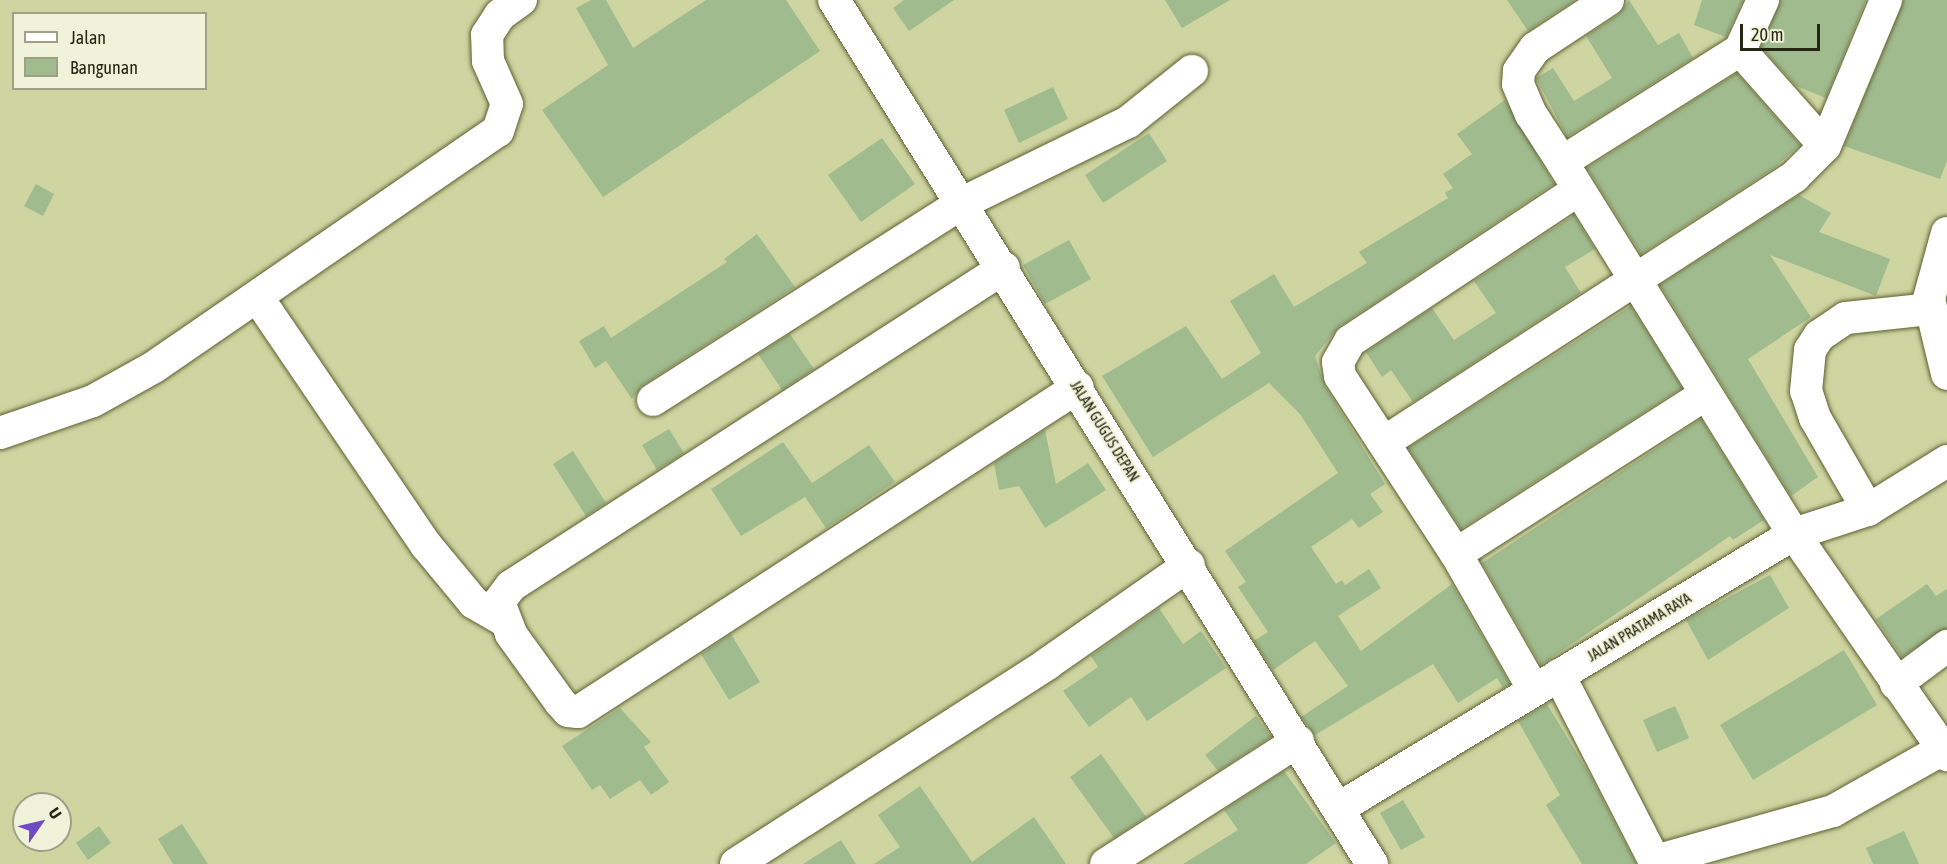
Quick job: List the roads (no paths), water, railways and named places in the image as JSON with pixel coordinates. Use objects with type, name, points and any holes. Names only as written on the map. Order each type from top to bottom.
[{"type":"street","points":[[0,433],[64,413],[120,387],[258,298],[504,125],[507,104],[488,61],[487,35],[500,15],[521,0]]},
{"type":"street","name":"JALAN GUGUS DEPAN","points":[[834,0],[1189,565],[1372,864]]},
{"type":"street","points":[[1578,190],[1342,350],[1341,376],[1386,441],[1456,554],[1546,683],[1655,863],[1833,812],[1945,752],[1794,534],[1531,114],[1518,84],[1519,71],[1535,48],[1608,0]]},
{"type":"street","points":[[1562,162],[1740,50],[1763,0]]},
{"type":"street","points":[[1386,441],[1795,176],[1824,146],[1886,0]]},
{"type":"street","points":[[1740,50],[1824,146]]},
{"type":"street","points":[[653,400],[962,202],[1128,122],[1192,71]]},
{"type":"street","points":[[1947,233],[1931,285],[1930,309],[1947,374]]},
{"type":"street","points":[[1004,268],[511,586],[499,602],[502,619],[560,702],[568,711],[578,712],[1078,387]]},
{"type":"street","points":[[258,298],[426,545],[474,603],[502,619]]},
{"type":"street","points":[[1868,510],[1815,418],[1806,391],[1810,350],[1819,336],[1846,318],[1930,309]]},
{"type":"street","points":[[1456,554],[1705,395]]},
{"type":"street","name":"JALAN PRATAMA RAYA","points":[[1339,808],[1794,534],[1868,510],[1947,461]]},
{"type":"street","points":[[736,864],[1047,664],[1189,565]]},
{"type":"street","points":[[1896,684],[1947,646]]},
{"type":"street","points":[[1106,864],[1298,741]]}]
